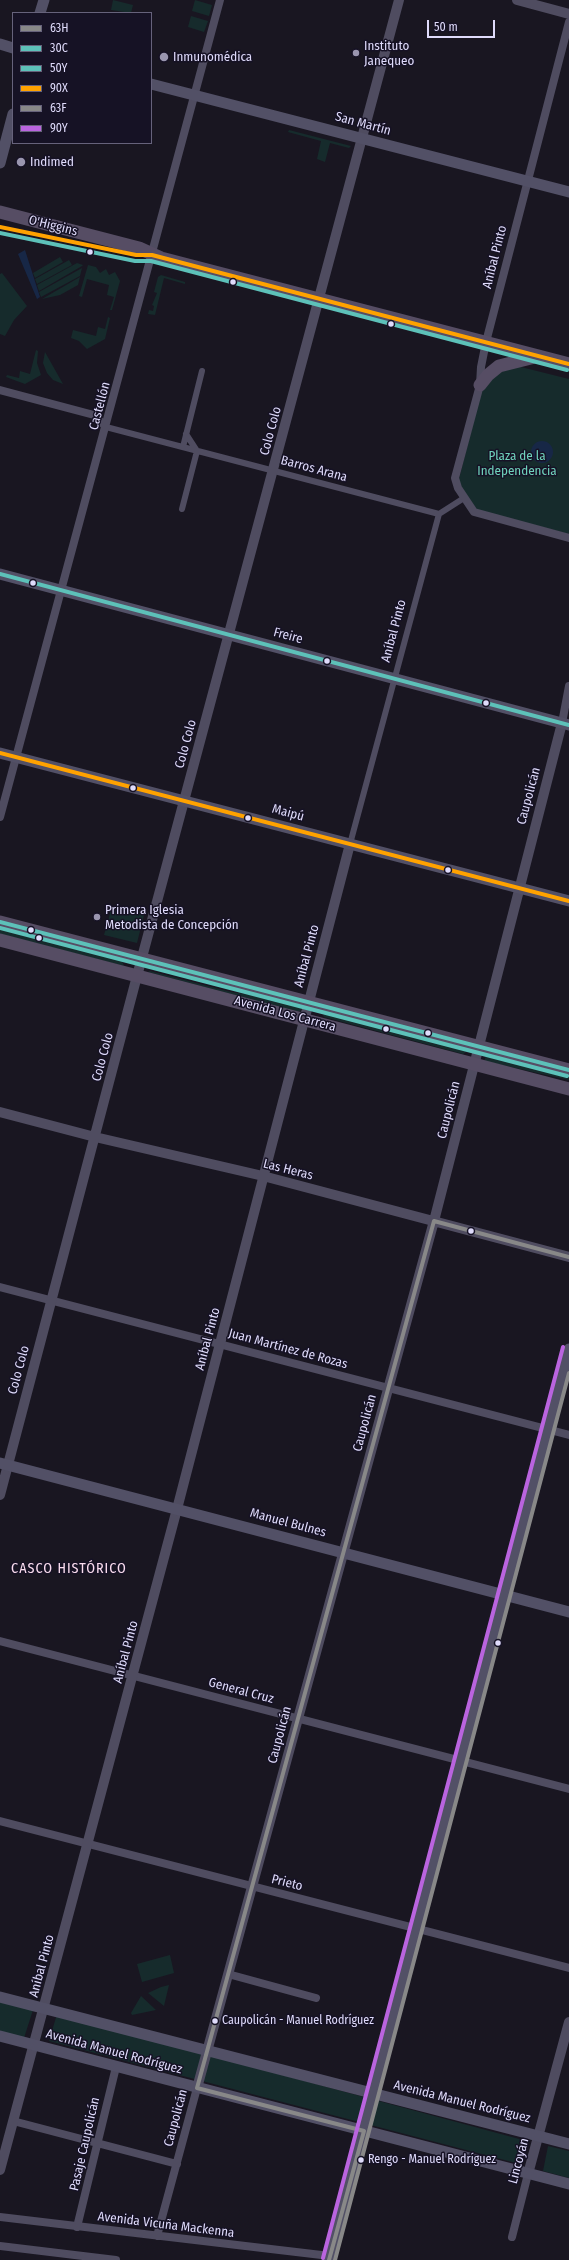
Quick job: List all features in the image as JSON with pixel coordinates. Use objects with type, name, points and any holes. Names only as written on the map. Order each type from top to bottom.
[{"type":"main road","points":[[40,12],[44,0]]},
{"type":"main road","points":[[0,44],[12,48]]},
{"type":"main road","name":"San Martín","points":[[152,84],[569,192]]},
{"type":"main road","points":[[0,163],[12,118]]},
{"type":"main road","name":"O'Higgins","points":[[0,212],[139,248],[152,255],[320,300],[569,364]]},
{"type":"main road","points":[[480,385],[488,375],[499,366],[538,356]]},
{"type":"main road","name":"Freire","points":[[0,574],[565,724]]},
{"type":"main road","name":"Maipú","points":[[0,752],[569,901]]},
{"type":"main road","name":"Avenida Los Carrera","points":[[0,922],[569,1070]]},
{"type":"main road","name":"Avenida Los Carrera","points":[[0,940],[569,1089]]},
{"type":"main road","points":[[330,2258],[462,1761],[569,1349]]},
{"type":"main road","name":"Manuel Bulnes","points":[[4,1464],[569,1612]]},
{"type":"main road","name":"Avenida Manuel Rodríguez","points":[[0,1997],[569,2144]]},
{"type":"main road","name":"Avenida Manuel Rodríguez","points":[[0,2036],[569,2184]]},
{"type":"street","name":"Castellón","points":[[0,817],[220,0]]},
{"type":"street","name":"Colo Colo","points":[[0,1495],[4,1464],[52,1300],[137,976],[320,300],[399,0]]},
{"type":"street","points":[[517,0],[569,14]]},
{"type":"street","name":"Aníbal Pinto","points":[[464,498],[456,485],[456,477],[480,385],[481,367],[486,342],[569,22]]},
{"type":"street","points":[[183,447],[202,372]]},
{"type":"street","points":[[0,390],[94,415],[106,427]]},
{"type":"street","points":[[94,415],[107,411],[112,405]]},
{"type":"street","name":"Barros Arana","points":[[106,427],[439,514]]},
{"type":"street","points":[[182,509],[197,451],[186,434]]},
{"type":"street","points":[[439,514],[464,498],[471,509],[477,514],[569,538]]},
{"type":"street","name":"Aníbal Pinto","points":[[0,2170],[133,1676],[308,1001],[439,514]]},
{"type":"street","name":"Caupolicán","points":[[157,2236],[434,1220],[519,888],[565,724],[569,686]]},
{"type":"street","name":"Las Heras","points":[[0,1112],[95,1137],[263,1176],[434,1220],[569,1257]]},
{"type":"street","name":"Juan Martínez de Rozas","points":[[0,1287],[569,1435]]},
{"type":"street","name":"General Cruz","points":[[0,1641],[569,1789]]},
{"type":"street","name":"Prieto","points":[[0,1821],[569,1968]]},
{"type":"street","points":[[228,1974],[316,1998]]},
{"type":"street","name":"Lincoyán","points":[[512,2238],[569,2022]]},
{"type":"street","name":"Pasaje Caupolicán","points":[[77,2226],[116,2067]]},
{"type":"street","name":"Caupolicán","points":[[13,2121],[177,2164]]},
{"type":"street","name":"Avenida Vicuña Mackenna","points":[[0,2217],[330,2258]]},
{"type":"street","points":[[0,2246],[116,2260]]},
{"type":"green space","points":[[113,0],[133,5],[131,12],[111,10]]},
{"type":"green space","points":[[195,0],[212,5],[209,16],[192,11]]},
{"type":"green space","points":[[191,16],[208,21],[204,32],[188,27]]},
{"type":"green space","points":[[289,130],[351,146],[349,148],[330,143],[325,162],[317,159],[321,141],[288,132]]},
{"type":"green space","points":[[60,257],[63,262],[35,278],[33,273]]},
{"type":"green space","points":[[69,260],[72,265],[37,284],[35,279]]},
{"type":"green space","points":[[77,263],[83,265],[39,291],[37,285]]},
{"type":"green space","points":[[88,265],[96,267],[100,273],[106,269],[109,275],[115,272],[120,281],[112,310],[110,310],[114,297],[107,295],[109,285],[87,279],[82,297],[79,296]]},
{"type":"green space","points":[[82,268],[80,276],[41,297],[39,292]]},
{"type":"green space","points":[[2,273],[27,306],[14,320],[5,336],[0,334],[0,274]]},
{"type":"green space","points":[[161,275],[185,282],[185,284],[164,278],[155,315],[148,314],[149,310],[153,311],[154,306],[152,305],[157,293],[154,292],[158,277]]},
{"type":"green space","points":[[80,277],[78,285],[60,295],[42,299]]},
{"type":"green space","points":[[108,317],[110,318],[105,339],[87,349],[79,341],[71,338],[73,330],[96,336],[98,327],[105,329]]},
{"type":"green space","points":[[36,350],[38,351],[37,363],[41,375],[25,384],[6,377],[7,375],[19,378],[20,371],[30,374]]},
{"type":"green space","points":[[45,352],[63,384],[53,380],[47,373],[43,363]]},
{"type":"green space","name":"Plaza de la Independencia","points":[[517,366],[569,379],[569,534],[477,510],[460,485],[459,479],[481,392],[492,374]]},
{"type":"green space","points":[[112,906],[144,915],[137,943],[104,935]]},
{"type":"green space","points":[[0,929],[122,961],[124,966],[0,934]]},
{"type":"green space","points":[[150,971],[231,992],[265,997],[302,1008],[300,1011],[296,1011],[148,972]]},
{"type":"green space","points":[[325,1013],[465,1049],[466,1052],[463,1054],[324,1017],[323,1016]]},
{"type":"green space","points":[[486,1056],[569,1078],[569,1080],[484,1061]]},
{"type":"green space","points":[[170,1955],[174,1973],[142,1982],[137,1964]]},
{"type":"green space","points":[[169,1985],[164,2006],[148,1993],[161,1987]]},
{"type":"green space","points":[[141,1996],[156,2010],[132,2015],[131,2013]]},
{"type":"green space","points":[[0,2002],[33,2010],[24,2038],[0,2032]]},
{"type":"green space","points":[[57,2014],[523,2140],[516,2163],[49,2041]]},
{"type":"green space","points":[[548,2146],[569,2151],[569,2178],[543,2171]]},
{"type":"water","points":[[25,250],[40,297],[37,299],[18,254]]},
{"type":"water","points":[[542,441],[550,444],[553,452],[550,460],[542,463],[534,460],[531,452],[534,444]]},
{"type":"transit line","name":"90X","points":[[0,227],[136,255],[152,255],[569,364]]},
{"type":"transit line","name":"50Y","points":[[0,233],[135,261],[151,261],[567,370]]},
{"type":"transit line","name":"30C","points":[[0,574],[569,725]]},
{"type":"transit line","name":"90X","points":[[0,753],[569,901]]},
{"type":"transit line","name":"30C","points":[[0,922],[569,1070]]},
{"type":"transit line","name":"50Y","points":[[0,928],[567,1076]]},
{"type":"transit line","name":"63H","points":[[329,2260],[364,2131],[197,2088],[434,1221],[569,1257]]},
{"type":"transit line","name":"90Y","points":[[323,2258],[563,1347]]},
{"type":"transit line","name":"63F","points":[[335,2260],[569,1373]]},
{"type":"place","name":"Instituto Janequeo","points":[[356,53]]},
{"type":"place","name":"Inmunomédica","points":[[164,57]]},
{"type":"place","name":"Indimed","points":[[21,162]]},
{"type":"place","name":"Primera Iglesia Metodista de Concepción","points":[[97,917]]},
{"type":"place","name":"Caupolicán - Manuel Rodríguez","points":[[215,2021]]},
{"type":"place","name":"Rengo - Manuel Rodríguez","points":[[361,2160]]},
{"type":"district","name":"CASCO HISTÓRICO","points":[[69,1569]]}]
